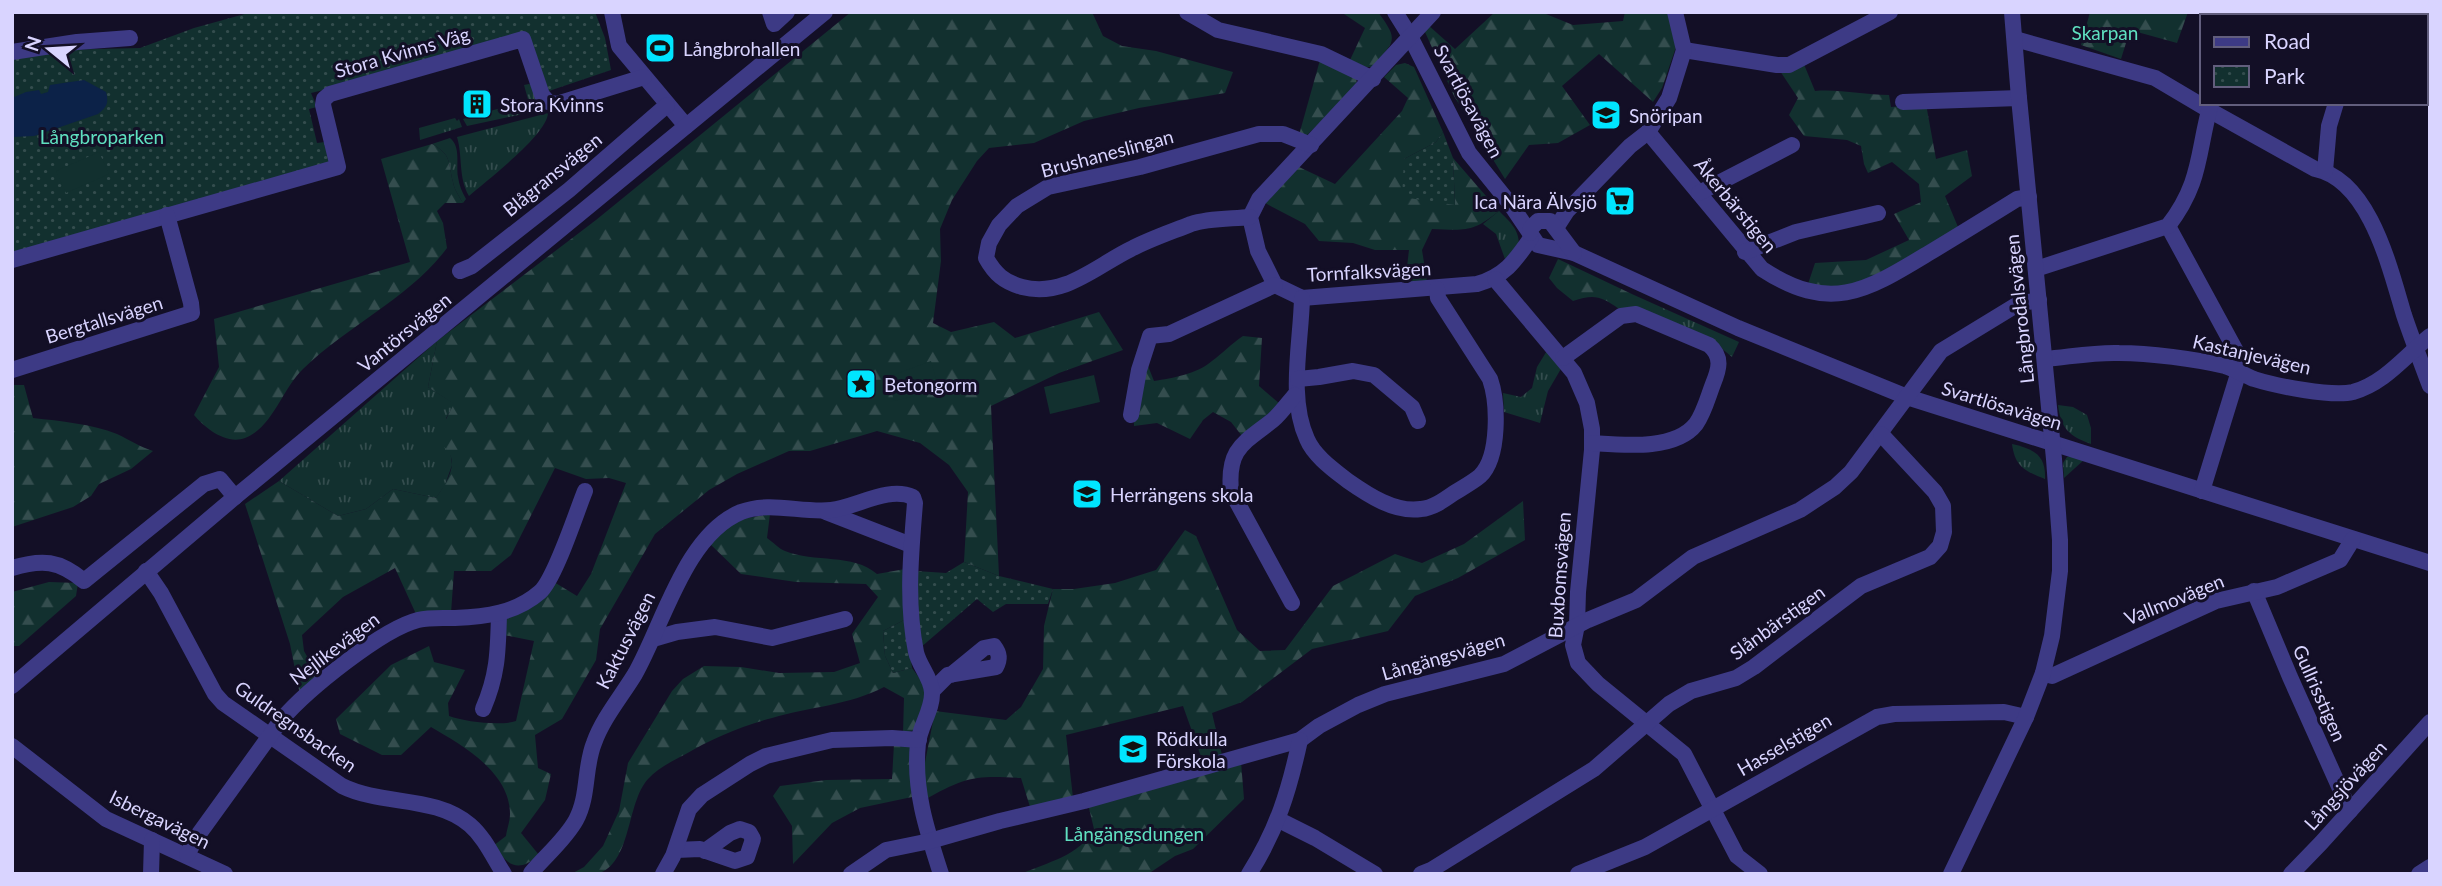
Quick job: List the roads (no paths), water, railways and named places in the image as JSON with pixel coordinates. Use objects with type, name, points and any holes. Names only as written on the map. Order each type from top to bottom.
[{"type":"street","points":[[612,12],[619,46],[686,126]]},
{"type":"street","points":[[769,12],[774,24],[788,12]]},
{"type":"street","name":"Vantörsvägen","points":[[12,686],[235,497],[825,12]]},
{"type":"street","points":[[1187,12],[1218,30],[1321,54],[1373,79]]},
{"type":"street","name":"Svartlösavägen","points":[[1395,12],[1410,36],[1469,153],[1511,205],[1544,233],[1574,253],[1737,328],[1907,397],[2430,563]]},
{"type":"street","points":[[1131,415],[1139,370],[1150,336],[1169,334],[1275,285],[1258,251],[1250,217],[1259,199],[1433,12]]},
{"type":"street","points":[[1496,279],[1630,146],[1648,132],[1669,98],[1684,50],[1675,12]]},
{"type":"street","points":[[1684,50],[1788,65],[1890,12]]},
{"type":"street","name":"Långbrodalsvägen","points":[[1951,874],[2026,717],[2043,673],[2052,636],[2060,571],[2060,540],[2045,359],[2012,12]]},
{"type":"street","points":[[12,52],[77,42],[130,38]]},
{"type":"street","name":"Stora Kvinns Väg","points":[[12,260],[338,167],[323,105],[324,99],[330,94],[523,39],[541,95],[548,102],[557,104],[644,77]]},
{"type":"street","points":[[2015,39],[2155,78],[2200,102]]},
{"type":"street","points":[[1903,102],[2019,98]]},
{"type":"street","name":"Blågransvägen","points":[[460,271],[472,266],[569,190],[667,104]]},
{"type":"street","points":[[2325,171],[2329,126],[2335,105]]},
{"type":"street","points":[[2036,269],[2168,226],[2191,192],[2210,107],[2315,169],[2325,171],[2349,188],[2378,233],[2430,386]]},
{"type":"street","name":"Åkerbärstigen","points":[[1648,132],[1745,252],[1762,269],[1783,283],[1810,292],[1834,294],[1859,291],[1886,279],[2017,199],[2029,197]]},
{"type":"street","name":"Brushaneslingan","points":[[1250,217],[1196,223],[1132,248],[1076,281],[1054,289],[1031,289],[1010,284],[994,273],[986,258],[989,243],[999,225],[1017,206],[1048,187],[1140,167],[1259,134],[1283,134],[1311,145]]},
{"type":"street","points":[[1699,193],[1792,145]]},
{"type":"street","points":[[1745,252],[1796,232],[1878,214]]},
{"type":"street","name":"Bergtallsvägen","points":[[12,370],[192,313],[167,215]]},
{"type":"street","points":[[2168,226],[2236,351],[2239,371],[2202,491]]},
{"type":"street","name":"Tornfalksvägen","points":[[1275,285],[1301,298],[1437,289],[1496,279]]},
{"type":"street","name":"Buxbomsvägen","points":[[1496,279],[1563,358],[1574,373],[1587,403],[1592,443],[1577,625],[1573,645],[1578,663],[1598,684],[1684,754],[1737,856],[1760,874]]},
{"type":"street","points":[[1301,298],[1296,395],[1307,440],[1339,474],[1381,501],[1402,508],[1421,509],[1440,503],[1481,475],[1492,452],[1496,407],[1490,379],[1438,298],[1437,289]]},
{"type":"street","name":"Långängsvägen","points":[[851,874],[886,850],[1084,801],[1300,740],[1319,726],[1385,694],[1504,664],[1577,625],[1636,600],[1693,557],[1800,510],[1835,487],[1851,472],[1881,434],[1941,351],[2018,304],[2039,300]]},
{"type":"street","points":[[1563,358],[1620,316],[1636,314],[1709,345],[1716,351],[1720,365],[1707,403],[1696,424],[1683,436],[1664,442],[1627,445],[1592,443]]},
{"type":"street","name":"Kastanjevägen","points":[[2045,359],[2119,352],[2224,366],[2267,382],[2333,393],[2350,393],[2387,375],[2430,336]]},
{"type":"street","points":[[1298,379],[1353,371],[1374,375],[1412,407],[1418,421]]},
{"type":"street","points":[[1292,603],[1231,491],[1230,474],[1244,440],[1276,418],[1296,395]]},
{"type":"street","name":"Slånbärstigen","points":[[1421,874],[1594,769],[1669,704],[1691,691],[1736,678],[1861,586],[1930,557],[1940,546],[1944,532],[1942,506],[1935,492],[1881,434]]},
{"type":"street","points":[[12,568],[50,561],[75,573],[84,581],[204,484],[220,479],[235,497]]},
{"type":"street","name":"Nejlikevägen","points":[[187,855],[196,838],[293,706],[355,656],[398,626],[421,619],[499,614],[542,591],[552,576],[585,491]]},
{"type":"street","name":"Kaktusvägen","points":[[532,874],[576,819],[595,740],[653,639],[670,599],[688,567],[716,529],[743,512],[767,507],[824,511],[894,494],[908,495],[913,497],[915,503],[911,545],[824,511]]},
{"type":"street","name":"Vallmovägen","points":[[2043,673],[2052,676],[2216,601],[2277,587],[2340,560],[2353,539]]},
{"type":"street","points":[[911,545],[909,578],[914,636],[917,655],[932,691]]},
{"type":"street","name":"Guldregnsbacken","points":[[146,571],[161,593],[215,694],[235,712],[341,786],[375,798],[425,805],[458,817],[470,825],[482,839],[504,874]]},
{"type":"street","name":"Gullrisstigen","points":[[2254,591],[2350,811]]},
{"type":"street","points":[[483,709],[491,691],[498,661],[499,614]]},
{"type":"street","points":[[653,639],[677,632],[715,627],[772,638],[845,619]]},
{"type":"street","points":[[941,874],[916,782],[919,740],[932,691],[951,675]]},
{"type":"street","name":"Hasselstigen","points":[[1578,874],[1603,869],[1645,847],[1877,717],[1894,714],[2004,712],[2026,717]]},
{"type":"street","name":"Långsjövägen","points":[[2295,873],[2430,722]]},
{"type":"street","points":[[663,874],[676,850],[689,809],[702,794],[766,756],[832,740],[919,740]]},
{"type":"street","points":[[1249,874],[1279,820],[1300,740]]},
{"type":"street","name":"Isbergavägen","points":[[12,746],[106,819],[225,874]]},
{"type":"street","points":[[1279,820],[1375,874]]},
{"type":"street","points":[[151,874],[152,840]]},
{"type":"street","points":[[676,850],[705,851]]},
{"type":"street","points":[[2419,874],[2430,867]]},
{"type":"street","points":[[515,874],[532,874]]},
{"type":"water","points":[[84,80],[106,92],[106,104],[98,114],[34,136],[12,137],[12,98],[26,92],[48,92],[50,85]]},
{"type":"place","name":"Långbrohallen","points":[[660,48]]},
{"type":"place","name":"Stora Kvinns","points":[[477,104]]},
{"type":"place","name":"Snöripan","points":[[1606,115]]},
{"type":"place","name":"Ica Nära Älvsjö","points":[[1620,201]]},
{"type":"place","name":"Betongorm","points":[[861,384]]},
{"type":"place","name":"Herrängens skola","points":[[1087,494]]},
{"type":"place","name":"Rödkulla Förskola","points":[[1133,749]]},
{"type":"park label","name":"Skarpan","points":[[2105,32]]},
{"type":"park label","name":"Långbroparken","points":[[102,136]]},
{"type":"park label","name":"Långängsdungen","points":[[1134,833]]}]
